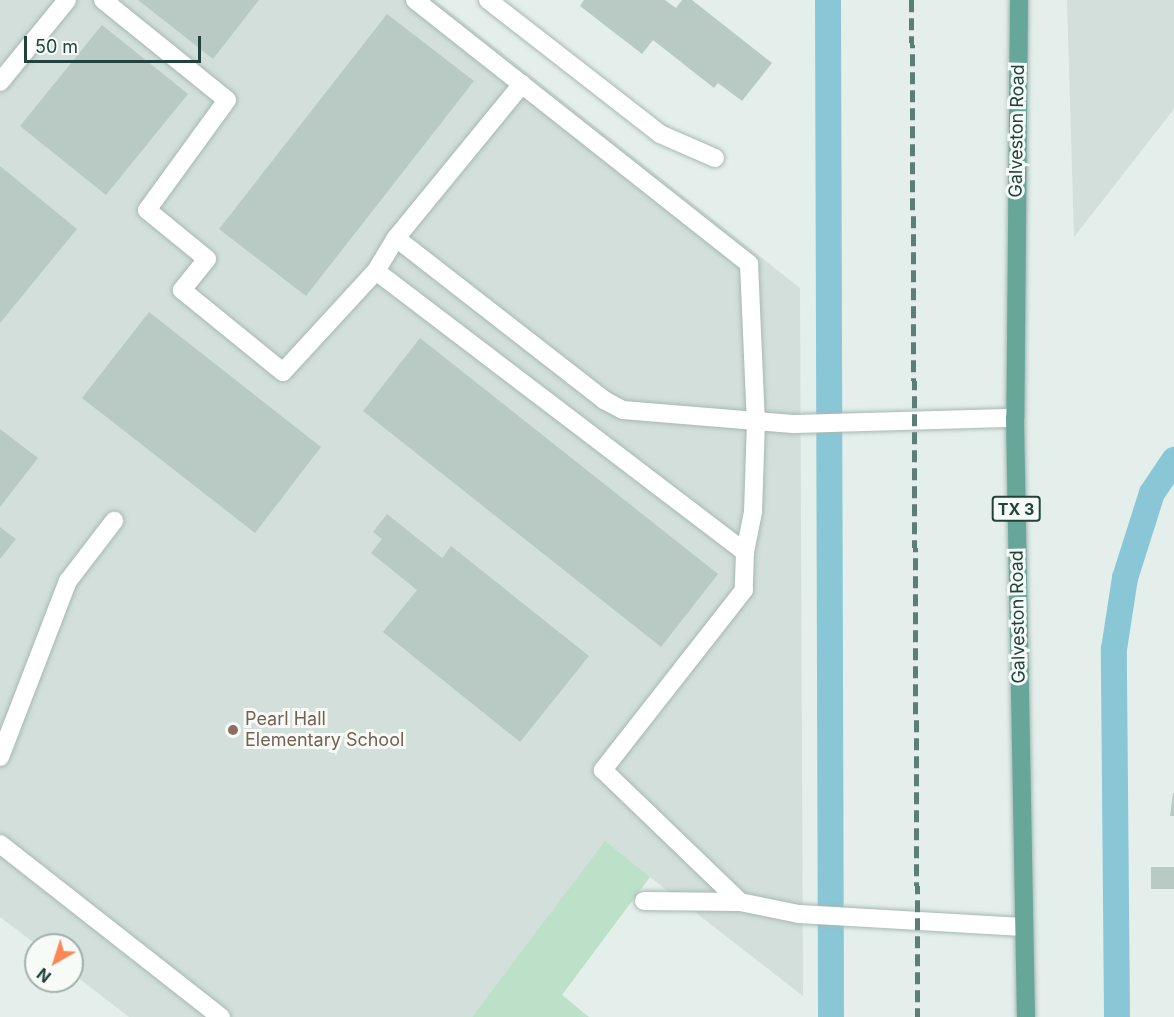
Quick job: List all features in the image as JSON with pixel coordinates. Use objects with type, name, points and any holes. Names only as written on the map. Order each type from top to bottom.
[{"type":"main road","name":"Galveston Road","points":[[1019,0],[1015,418],[1026,1017]]},
{"type":"lane","points":[[0,82],[67,0]]},
{"type":"lane","points":[[103,0],[226,100],[147,210],[207,259],[182,290],[283,372],[376,270],[396,238],[522,84]]},
{"type":"lane","points":[[415,0],[749,264],[756,423],[753,512],[745,552],[744,590],[603,770],[740,902]]},
{"type":"lane","points":[[488,0],[660,134],[715,158]]},
{"type":"lane","points":[[396,238],[604,400],[622,410],[756,423],[795,424],[857,420],[1015,418]]},
{"type":"lane","points":[[376,270],[745,552]]},
{"type":"lane","points":[[1,750],[68,581],[114,521]]},
{"type":"lane","points":[[0,844],[221,1017]]},
{"type":"lane","points":[[644,901],[740,902],[799,914],[1023,927]]},
{"type":"shaded area","points":[[0,0],[435,0],[800,288],[803,996],[605,842],[472,1017],[129,1017],[84,982],[84,933],[24,933],[24,935],[0,917]]},
{"type":"shaded area","points":[[1067,0],[1174,0],[1174,109],[1074,237]]},
{"type":"green space","points":[[605,841],[650,877],[562,995],[589,1017],[472,1017]]},
{"type":"building","points":[[138,0],[259,0],[213,59]]},
{"type":"building","points":[[584,0],[665,0],[676,8],[682,0],[692,0],[772,63],[742,101],[718,83],[714,88],[653,40],[642,54],[580,6]]},
{"type":"building","points":[[387,14],[474,81],[306,296],[219,229]]},
{"type":"building","points":[[102,25],[188,94],[106,195],[20,126]]},
{"type":"building","points":[[0,166],[77,229],[0,323]]},
{"type":"building","points":[[149,312],[321,447],[255,533],[82,398]]},
{"type":"building","points":[[420,338],[718,574],[661,647],[363,411]]},
{"type":"building","points":[[0,429],[38,458],[0,507]]},
{"type":"building","points":[[387,514],[442,558],[451,546],[589,656],[520,742],[383,632],[417,590],[371,553],[382,539],[373,532]]},
{"type":"building","points":[[0,527],[16,539],[0,559]]},
{"type":"building","points":[[1173,793],[1174,816],[1170,816]]},
{"type":"building","points":[[1151,867],[1174,867],[1174,889],[1151,889]]},
{"type":"waterway","points":[[828,0],[831,1017]]},
{"type":"waterway","points":[[1117,1017],[1114,649],[1125,578],[1152,493],[1174,460]]},
{"type":"railway","points":[[912,0],[918,1017]]},
{"type":"place","name":"Pearl Hall Elementary School","points":[[233,730]]}]
